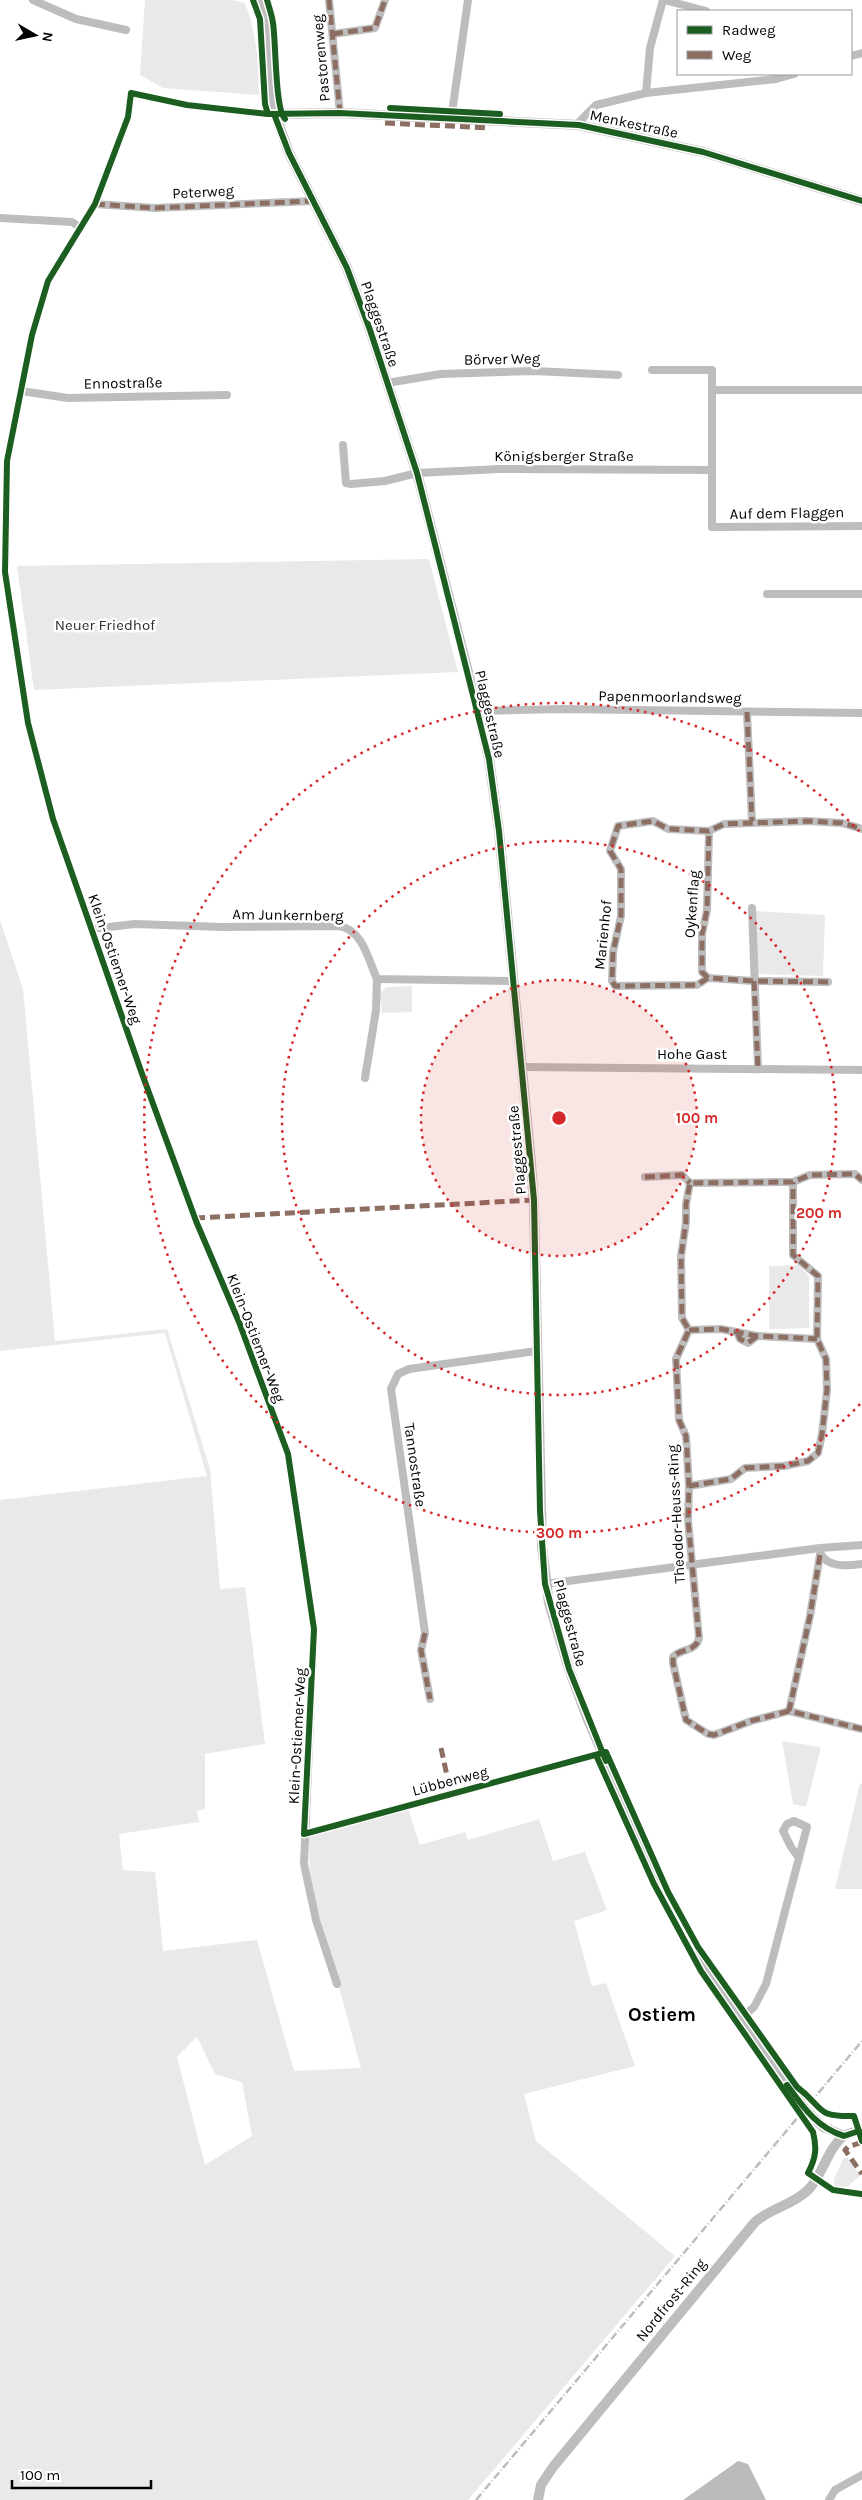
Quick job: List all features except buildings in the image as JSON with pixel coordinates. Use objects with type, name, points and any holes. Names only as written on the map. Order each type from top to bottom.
[{"type":"street","points":[[33,0],[76,19],[126,30]]},
{"type":"street","name":"Plaggestraße","points":[[260,0],[267,25],[271,103],[274,114],[289,153],[347,268],[417,473],[478,710],[488,759],[499,831],[534,1200],[540,1516],[546,1584],[554,1620],[569,1669],[603,1753],[665,1895],[739,2020],[805,2109],[823,2127],[844,2136]]},
{"type":"street","name":"Pastorenweg","points":[[329,0],[340,113]]},
{"type":"street","points":[[333,34],[374,28],[385,0]]},
{"type":"street","points":[[451,120],[468,0]]},
{"type":"street","points":[[646,93],[650,48],[664,0],[702,10]]},
{"type":"street","points":[[579,125],[580,121],[596,105],[646,93],[776,79],[790,75]]},
{"type":"street","name":"Klein-Ostiemer-Weg","points":[[131,93],[128,117],[95,204],[48,281],[32,335],[7,461],[5,572],[32,741],[53,819],[196,1221],[239,1322],[288,1454],[314,1629],[304,1834],[306,1873],[316,1920],[337,1984]]},
{"type":"street","name":"Menkestraße","points":[[274,114],[340,113],[579,125],[703,152],[862,201]]},
{"type":"street","name":"Peterweg","points":[[95,204],[154,208],[313,201]]},
{"type":"street","points":[[0,218],[72,222],[81,228]]},
{"type":"street","points":[[652,370],[712,370],[712,470]]},
{"type":"street","name":"Börver Weg","points":[[387,383],[441,374],[534,371],[618,375]]},
{"type":"street","name":"Ennostraße","points":[[21,390],[68,398],[227,395]]},
{"type":"street","points":[[712,390],[862,390]]},
{"type":"street","points":[[342,445],[346,483],[385,481],[417,473]]},
{"type":"street","name":"Königsberger Straße","points":[[417,473],[500,469],[712,470]]},
{"type":"street","name":"Auf dem Flaggen","points":[[712,470],[712,527],[862,526]]},
{"type":"street","points":[[767,594],[862,594]]},
{"type":"street","name":"Papenmoorlandsweg","points":[[478,710],[562,709],[862,713]]},
{"type":"street","points":[[748,712],[752,821]]},
{"type":"street","name":"Marienhof","points":[[828,982],[708,978],[697,985],[621,987],[612,981],[613,952],[621,916],[620,869],[610,851],[618,826],[653,821],[668,829],[709,831],[724,824],[752,821],[842,823],[862,829]]},
{"type":"street","name":"Oykenflag","points":[[708,978],[702,972],[702,934],[707,910],[709,831]]},
{"type":"street","points":[[752,908],[758,1068]]},
{"type":"street","name":"Am Junkernberg","points":[[91,929],[135,924],[349,928],[357,934],[377,980]]},
{"type":"street","points":[[365,1078],[376,1010],[377,980],[514,981]]},
{"type":"street","name":"Hohe Gast","points":[[522,1067],[862,1070]]},
{"type":"street","points":[[645,1177],[682,1175],[690,1183],[793,1182],[810,1175],[855,1174],[862,1180]]},
{"type":"street","points":[[689,1486],[732,1479],[745,1468],[784,1466],[808,1460],[818,1453],[827,1390],[826,1359],[817,1339],[818,1276],[793,1255],[793,1182]]},
{"type":"street","points":[[690,1183],[686,1204],[682,1256],[682,1318],[689,1330],[721,1329],[738,1334],[757,1336],[817,1339]]},
{"type":"street","name":"Theodor-Heuss-Ring","points":[[689,1330],[676,1359],[679,1420],[686,1436],[689,1486],[688,1520],[699,1638],[698,1644],[672,1657],[686,1720],[708,1734],[714,1735],[751,1721],[789,1711],[862,1729]]},
{"type":"street","name":"Tannostraße","points":[[430,1699],[421,1650],[425,1633],[391,1389],[398,1374],[409,1369],[536,1351]]},
{"type":"street","points":[[546,1584],[692,1565],[820,1552],[862,1545]]},
{"type":"street","points":[[820,1552],[829,1562],[838,1566],[862,1564]]},
{"type":"street","points":[[789,1711],[810,1616],[820,1552]]},
{"type":"street","name":"Lübbenweg","points":[[304,1834],[603,1753]]},
{"type":"street","points":[[739,2020],[754,2007],[766,1984],[799,1858]]},
{"type":"street","points":[[844,2136],[860,2130]]},
{"type":"street","name":"Nordfrost-Ring","points":[[538,2500],[541,2485],[553,2467],[755,2222],[765,2213],[797,2198],[808,2190],[844,2136]]},
{"type":"street","points":[[829,2500],[834,2490],[862,2475]]},
{"type":"green space","points":[[145,0],[233,0],[245,3],[254,37],[259,95],[163,88],[140,75]]},
{"type":"green space","name":"Neuer Friedhof","points":[[429,559],[458,672],[34,690],[17,566]]},
{"type":"green space","points":[[754,911],[825,915],[823,976],[757,974]]},
{"type":"green space","points":[[0,920],[23,989],[55,1341],[167,1329],[210,1469],[220,1589],[245,1587],[265,1744],[205,1754],[205,1809],[197,1811],[199,1822],[119,1834],[123,1870],[155,1872],[163,1951],[257,1940],[294,2071],[361,2068],[310,1881],[309,1837],[408,1809],[420,1845],[465,1832],[468,1840],[539,1819],[553,1861],[585,1852],[607,1910],[574,1921],[592,1986],[606,1983],[635,2066],[524,2094],[536,2141],[675,2256],[468,2500],[0,2500],[0,1500],[207,1476],[165,1333],[0,1351]],"holes":[[[197,2037],[215,2074],[242,2082],[252,2136],[205,2165],[177,2057]]]},
{"type":"green space","points":[[412,986],[412,1012],[382,1013],[380,993],[386,987]]},
{"type":"green space","points":[[799,1265],[809,1277],[809,1328],[769,1329],[769,1266]]},
{"type":"green space","points":[[782,1741],[821,1747],[806,1807],[793,1804]]},
{"type":"green space","points":[[860,1783],[862,1784],[862,1889],[835,1889]]},
{"type":"green space","points":[[847,2157],[860,2176],[844,2189],[836,2187],[834,2189],[834,2179],[843,2159]]},
{"type":"shaded area","points":[[738,2461],[748,2464],[766,2500],[683,2500]]},
{"type":"railway","points":[[476,2500],[862,2041]]},
{"type":"marked path","points":[[329,0],[340,113]]},
{"type":"marked path","points":[[333,34],[375,28],[385,0]]},
{"type":"marked path","points":[[385,123],[490,128]]},
{"type":"marked path","points":[[95,204],[155,208],[313,201]]},
{"type":"marked path","points":[[747,712],[752,821]]},
{"type":"marked path","points":[[828,982],[708,978],[697,985],[615,986],[612,981],[613,952],[621,916],[621,869],[610,851],[618,826],[653,821],[668,829],[709,831],[724,824],[807,821],[842,823],[862,829]]},
{"type":"marked path","points":[[708,978],[702,972],[702,934],[707,910],[709,831]]},
{"type":"marked path","points":[[754,981],[758,1068]]},
{"type":"marked path","points":[[789,1711],[751,1721],[714,1735],[708,1734],[686,1720],[673,1663],[673,1657],[676,1654],[695,1646],[699,1638],[688,1520],[689,1486],[686,1436],[679,1420],[676,1359],[689,1330],[682,1318],[681,1256],[686,1222],[686,1204],[690,1183],[793,1182],[810,1175],[855,1174],[862,1180]]},
{"type":"marked path","points":[[645,1177],[682,1175],[690,1183]]},
{"type":"marked path","points":[[689,1486],[731,1479],[745,1468],[784,1466],[808,1461],[818,1453],[827,1390],[826,1359],[817,1339],[818,1276],[793,1255],[793,1182]]},
{"type":"marked path","points":[[195,1218],[534,1200]]},
{"type":"marked path","points":[[689,1330],[721,1329],[757,1336],[817,1339]]},
{"type":"marked path","points":[[738,1334],[740,1339],[748,1343],[757,1336]]},
{"type":"marked path","points":[[820,1555],[810,1616],[789,1711],[862,1729]]},
{"type":"marked path","points":[[425,1633],[421,1650],[430,1699]]},
{"type":"marked path","points":[[441,1748],[451,1794]]},
{"type":"marked path","points":[[862,2142],[845,2150],[862,2174]]},
{"type":"cycle path","points":[[253,0],[260,19],[265,104],[268,114]]},
{"type":"cycle path","points":[[267,0],[273,23],[279,102],[285,119]]},
{"type":"cycle path","points":[[862,201],[703,152],[579,125],[340,113],[268,114],[187,105],[131,93],[128,117],[95,204],[48,281],[32,335],[7,461],[5,572],[28,723],[53,819],[141,1071],[196,1221],[239,1322],[288,1454],[314,1629],[304,1834],[606,1752],[668,1892],[698,1947],[797,2087],[826,2113],[854,2116],[862,2141]]},
{"type":"cycle path","points":[[390,108],[500,114]]},
{"type":"cycle path","points":[[274,114],[289,153],[347,268],[370,330],[417,473],[489,759],[499,831],[534,1200],[540,1511],[545,1584],[569,1669],[606,1761]]},
{"type":"cycle path","points":[[596,1755],[654,1884],[701,1971],[813,2132],[815,2153],[808,2173],[833,2190],[861,2194]]},
{"type":"cycle path","points":[[787,2085],[811,2116],[826,2128],[844,2136],[859,2131]]},
{"type":"district","name":"Ostiem","points":[[662,2014]]}]
